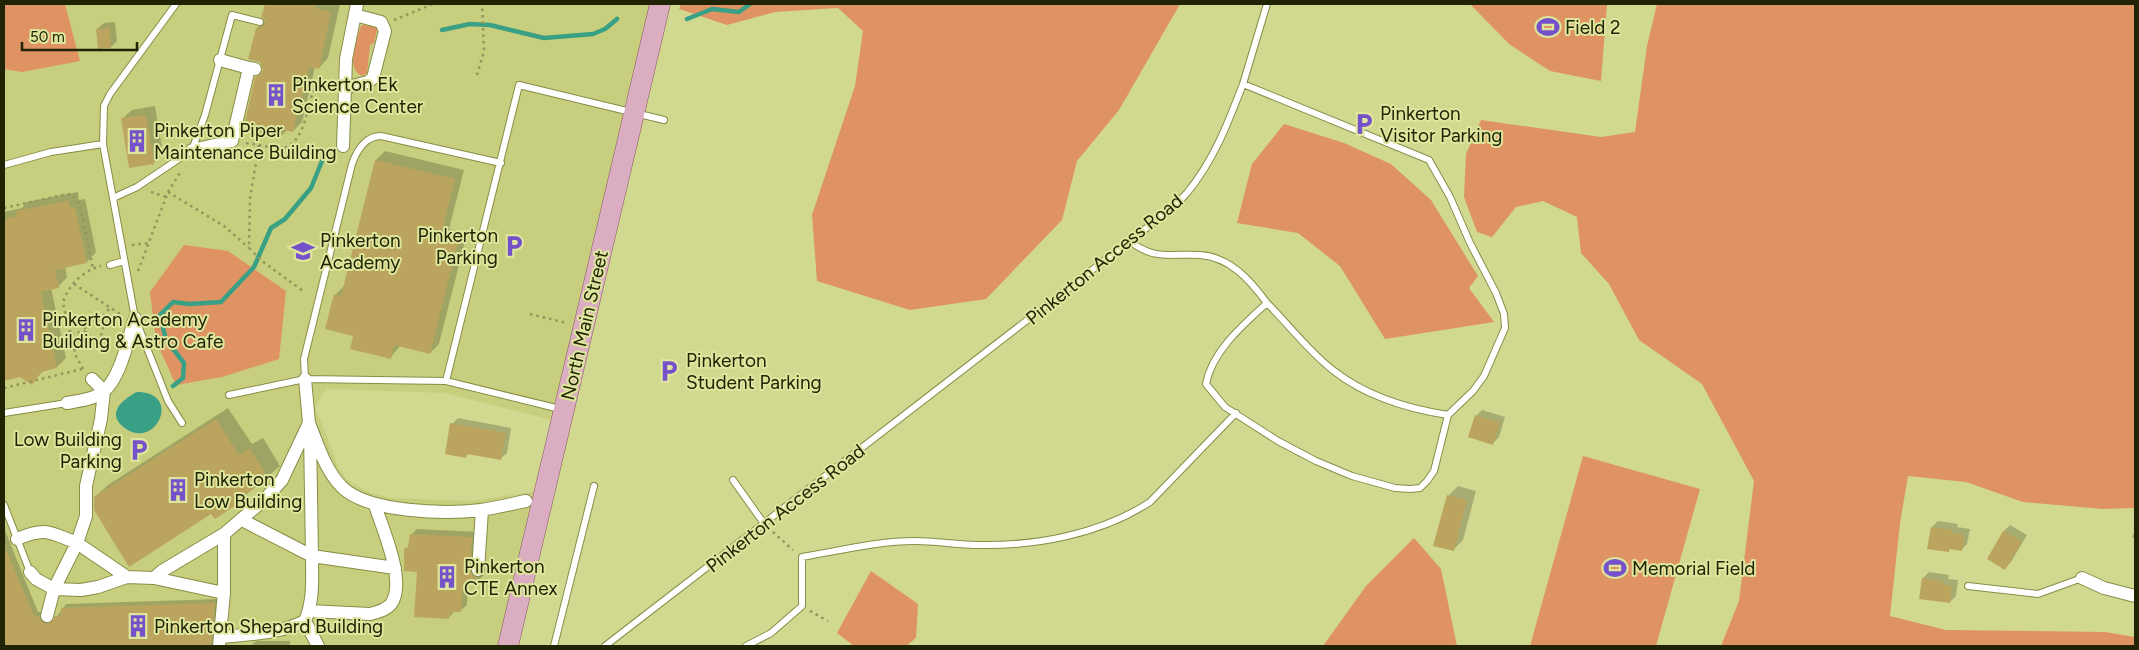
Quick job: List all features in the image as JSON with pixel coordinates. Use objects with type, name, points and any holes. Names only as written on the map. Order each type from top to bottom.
[{"type":"main road","name":"North Main Street","points":[[508,646],[660,4]]},
{"type":"street","points":[[343,146],[344,88],[346,59],[356,9],[384,24],[385,31],[374,78],[368,82],[344,88]]},
{"type":"street","points":[[192,150],[232,141],[252,68],[220,60]]},
{"type":"street","points":[[67,403],[92,398],[104,391],[113,379],[135,318]]},
{"type":"street","points":[[92,379],[104,391]]},
{"type":"street","points":[[305,379],[309,423],[312,556],[312,588],[307,616],[318,646]]},
{"type":"street","points":[[47,616],[54,590],[77,543],[86,516],[86,486],[101,419],[104,391]]},
{"type":"street","points":[[309,423],[332,475],[343,488],[355,497],[375,505],[398,509],[482,510],[526,501]]},
{"type":"street","points":[[154,578],[162,570],[224,534],[274,490],[282,480],[309,423]]},
{"type":"street","points":[[224,534],[224,593],[220,642],[291,628],[307,616],[380,612],[391,604],[395,596],[397,584],[395,568],[375,505]]},
{"type":"street","points":[[478,570],[482,510]]},
{"type":"street","points":[[242,520],[312,556],[395,568]]},
{"type":"street","points":[[17,539],[36,531],[46,531],[77,543],[127,577]]},
{"type":"street","points":[[30,572],[36,579],[54,590],[81,590],[98,587],[127,577],[154,578],[224,593]]},
{"type":"street","points":[[2082,578],[2104,588],[2135,596]]},
{"type":"lane","points":[[176,4],[110,94],[104,106],[103,144],[135,318],[168,401],[182,423]]},
{"type":"lane","name":"Pinkerton Access Road","points":[[604,646],[765,525],[1162,216],[1186,194],[1209,163],[1224,134],[1267,4]]},
{"type":"lane","points":[[114,198],[137,187],[192,150],[205,115],[232,15],[260,22]]},
{"type":"lane","points":[[1242,84],[1429,160],[1496,293],[1504,314],[1506,328],[1484,376],[1473,391],[1448,414],[1434,470],[1420,488],[1395,488],[1352,476],[1316,461],[1278,441],[1225,407],[1213,394],[1206,384],[1212,365],[1232,338],[1267,302]]},
{"type":"lane","points":[[446,381],[519,85],[664,120]]},
{"type":"lane","points":[[305,379],[304,359],[306,350],[352,164],[362,146],[373,136],[381,136],[501,162]]},
{"type":"lane","points":[[4,165],[50,152],[103,144]]},
{"type":"lane","points":[[1130,241],[1140,249],[1159,255],[1200,255],[1217,258],[1231,265],[1243,274],[1315,354],[1334,371],[1352,383],[1386,399],[1420,410],[1448,414]]},
{"type":"lane","points":[[110,265],[124,261]]},
{"type":"lane","points":[[229,395],[305,379],[446,381],[564,410]]},
{"type":"lane","points":[[4,413],[67,403]]},
{"type":"lane","points":[[746,646],[771,632],[802,606],[802,557],[873,545],[914,541],[979,545],[1037,541],[1068,535],[1106,524],[1138,510],[1150,502],[1236,413]]},
{"type":"lane","points":[[733,480],[765,525]]},
{"type":"lane","points":[[554,646],[594,486]]},
{"type":"lane","points":[[4,505],[30,572]]},
{"type":"lane","points":[[1968,586],[2038,594],[2082,578]]},
{"type":"path","points":[[384,24],[433,4]]},
{"type":"path","points":[[478,75],[484,50],[482,4]]},
{"type":"path","points":[[232,141],[277,149],[292,144],[300,134],[313,91],[344,88]]},
{"type":"path","points":[[248,248],[250,198],[259,145]]},
{"type":"path","points":[[130,291],[168,192],[182,169]]},
{"type":"path","points":[[137,187],[166,197]]},
{"type":"path","points":[[168,192],[224,226],[262,261],[303,291]]},
{"type":"path","points":[[4,208],[67,194],[73,196],[80,206],[93,268]]},
{"type":"path","points":[[121,247],[150,243]]},
{"type":"path","points":[[92,379],[83,369],[76,356],[63,303],[64,297],[81,276],[93,268],[101,266]]},
{"type":"path","points":[[74,284],[122,316],[135,318]]},
{"type":"path","points":[[99,322],[109,308]]},
{"type":"path","points":[[530,314],[569,323]]},
{"type":"path","points":[[90,321],[99,322],[103,328],[100,337],[91,338],[85,331],[90,321]]},
{"type":"path","points":[[71,334],[85,331]]},
{"type":"path","points":[[4,388],[83,369]]},
{"type":"path","points":[[781,540],[802,557]]},
{"type":"path","points":[[802,606],[828,621]]},
{"type":"shaded area","name":"Pinkerton Academy","points":[[4,4],[660,4],[561,422],[445,393],[326,389],[315,406],[338,466],[346,479],[368,492],[391,498],[471,501],[545,490],[508,646],[4,646]]},
{"type":"shaded area","points":[[4,4],[65,4],[80,61],[22,72],[4,69]]},
{"type":"shaded area","points":[[681,4],[1180,4],[1119,110],[1077,161],[1062,220],[986,299],[910,310],[817,281],[812,215],[855,86],[863,31],[838,8],[775,12],[727,25],[679,9]]},
{"type":"shaded area","name":"Field 2","points":[[1470,4],[1607,4],[1601,81],[1550,71],[1509,44]]},
{"type":"shaded area","points":[[1657,4],[2135,4],[2135,508],[2103,509],[2023,502],[1966,482],[1908,476],[1900,523],[1890,616],[1946,630],[2105,632],[2135,637],[2135,646],[1721,646],[1739,601],[1754,481],[1702,384],[1639,340],[1609,284],[1581,253],[1577,217],[1543,201],[1516,207],[1492,237],[1477,232],[1464,197],[1466,154],[1481,120],[1601,137],[1635,132],[1647,46]]},
{"type":"shaded area","points":[[363,25],[376,27],[377,29],[374,43],[370,45],[367,73],[362,76],[354,67],[353,60],[357,38]]},
{"type":"shaded area","points":[[1284,124],[1344,143],[1391,164],[1431,200],[1478,276],[1469,288],[1494,322],[1385,339],[1340,266],[1298,233],[1237,223],[1252,164]]},
{"type":"shaded area","points":[[184,245],[228,251],[286,291],[279,359],[222,377],[176,385],[156,341],[150,292]]},
{"type":"shaded area","name":"Memorial Field","points":[[1583,456],[1700,489],[1656,646],[1530,646]]},
{"type":"shaded area","points":[[1414,538],[1441,569],[1457,646],[1323,646],[1366,586]]},
{"type":"shaded area","points":[[871,571],[918,604],[916,638],[906,646],[854,646],[837,633]]},
{"type":"water","points":[[137,392],[151,394],[159,401],[161,409],[160,418],[155,426],[147,432],[137,433],[126,429],[117,418],[116,413],[121,404]]},
{"type":"building","name":"Pinkerton Ek Science Center","points":[[265,4],[316,4],[315,8],[331,12],[319,69],[309,67],[293,132],[282,129],[280,139],[246,131],[248,122],[245,121],[255,77],[261,74],[263,70],[260,62],[248,59],[256,28],[258,29],[265,24],[265,20],[261,17]]},
{"type":"building","points":[[110,28],[111,48],[98,49],[96,29]]},
{"type":"building","name":"Pinkerton Piper Maintenance Building","points":[[146,115],[154,164],[129,168],[121,118]]},
{"type":"building","points":[[375,160],[455,179],[440,238],[458,242],[430,354],[394,345],[391,359],[350,349],[353,336],[325,329],[334,294],[341,296]]},
{"type":"building","name":"Pinkerton Academy Building & Astro Cafe","points":[[68,201],[70,208],[75,207],[87,263],[55,270],[59,288],[41,292],[57,368],[41,372],[32,385],[20,377],[4,381],[4,219],[17,216],[16,211]]},
{"type":"building","points":[[1475,415],[1500,423],[1493,445],[1468,437]]},
{"type":"building","name":"Pinkerton Low Building","points":[[216,419],[239,455],[250,449],[269,479],[233,502],[236,505],[215,519],[211,514],[129,567],[94,510],[94,497]]},
{"type":"building","points":[[450,423],[506,433],[501,460],[467,454],[466,458],[445,454]]},
{"type":"building","points":[[1447,495],[1467,500],[1454,551],[1433,546]]},
{"type":"building","points":[[1931,527],[1952,530],[1952,533],[1964,535],[1962,551],[1949,549],[1949,552],[1927,549]]},
{"type":"building","points":[[2003,531],[2022,541],[2005,570],[1987,559]]},
{"type":"building","name":"Pinkerton CTE Annex","points":[[410,534],[472,537],[470,570],[473,576],[477,578],[477,583],[463,583],[461,612],[450,612],[449,619],[414,617],[417,572],[404,571],[404,548],[408,548]]},
{"type":"building","name":"Pinkerton Shepard Building","points":[[4,545],[34,616],[39,616],[45,624],[52,622],[55,616],[61,616],[61,608],[215,603],[211,646],[4,646]]},
{"type":"building","points":[[1922,578],[1943,581],[1943,584],[1952,586],[1950,603],[1919,599]]},
{"type":"waterway","points":[[687,19],[712,9],[739,12],[750,4]]},
{"type":"waterway","points":[[442,30],[470,24],[490,25],[544,38],[593,34],[605,29],[617,19]]},
{"type":"waterway","points":[[173,386],[183,378],[184,363],[166,340],[160,315],[173,302],[189,304],[221,302],[254,267],[271,228],[285,219],[311,188],[322,161]]},
{"type":"place","name":"Field 2","points":[[1548,27]]},
{"type":"place","name":"Pinkerton Ek Science Center","points":[[276,95]]},
{"type":"place","name":"Pinkerton Visitor Parking","points":[[1364,124]]},
{"type":"place","name":"Pinkerton Piper Maintenance Building","points":[[137,141]]},
{"type":"place","name":"Pinkerton Parking","points":[[514,246]]},
{"type":"place","name":"Pinkerton Academy","points":[[303,251]]},
{"type":"place","name":"Pinkerton Academy Building & Astro Cafe","points":[[26,330]]},
{"type":"place","name":"Pinkerton Student Parking","points":[[669,371]]},
{"type":"place","name":"Low Building Parking","points":[[139,450]]},
{"type":"place","name":"Pinkerton Low Building","points":[[178,490]]},
{"type":"place","name":"Memorial Field","points":[[1615,568]]},
{"type":"place","name":"Pinkerton CTE Annex","points":[[447,577]]},
{"type":"place","name":"Pinkerton Shepard Building","points":[[138,626]]}]
